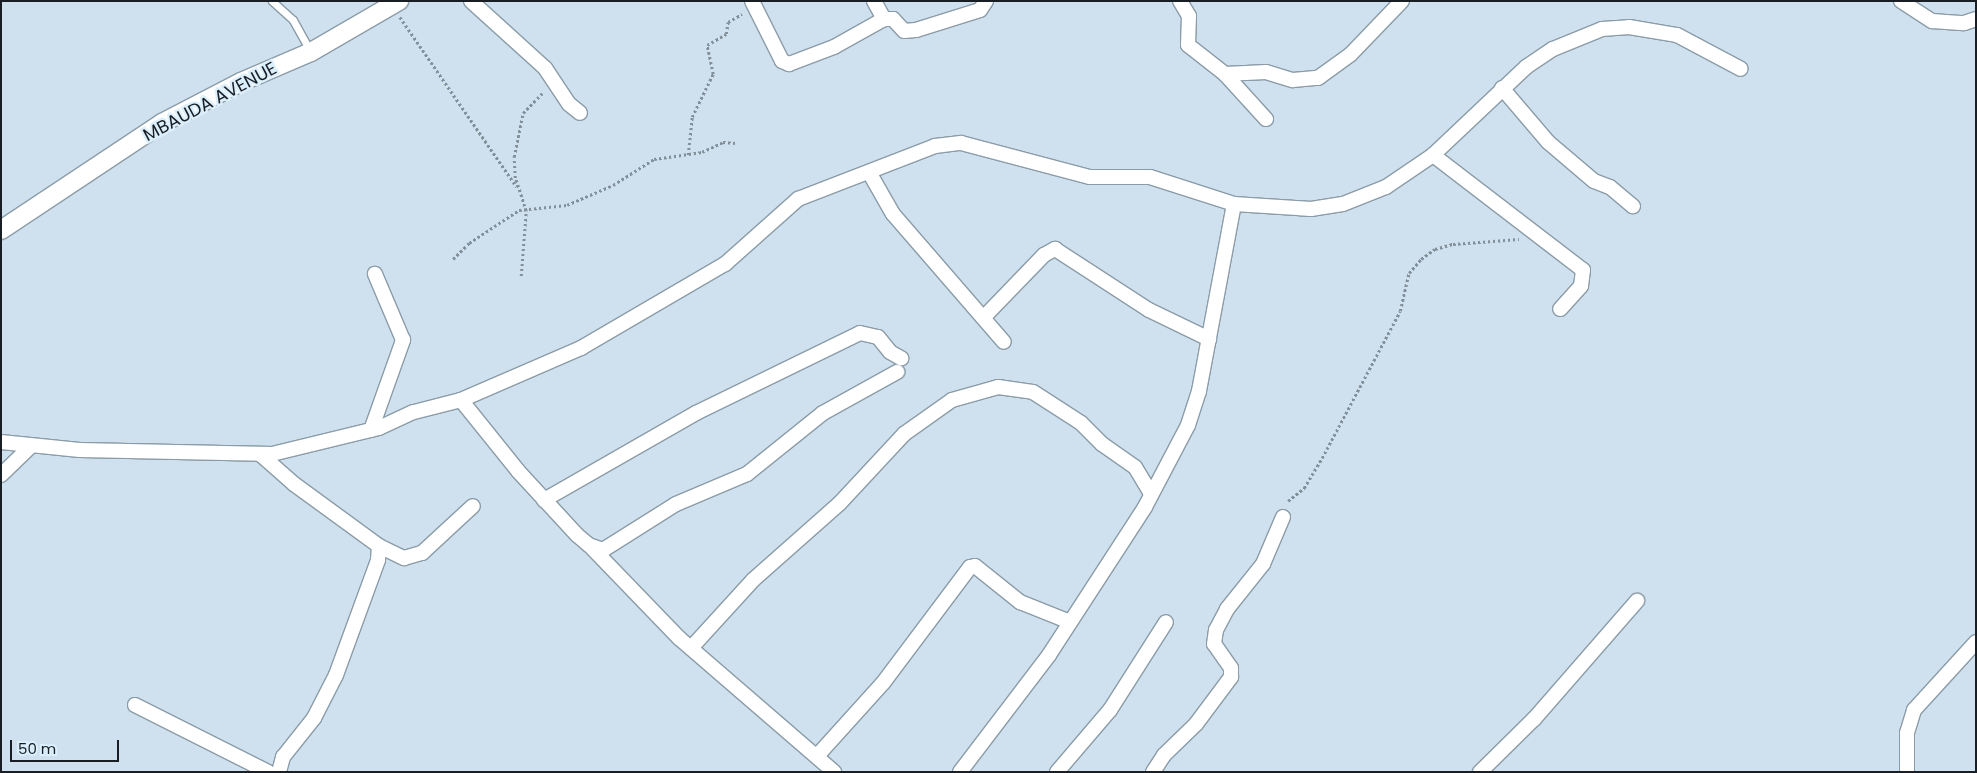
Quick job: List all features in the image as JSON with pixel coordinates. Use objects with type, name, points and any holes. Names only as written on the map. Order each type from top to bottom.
[{"type":"street","points":[[471,1],[545,68],[568,104],[580,113]]},
{"type":"street","points":[[874,1],[884,19]]},
{"type":"street","points":[[754,5],[782,61],[789,64],[834,46],[884,19],[891,18],[902,30],[908,32],[980,10],[986,1]]},
{"type":"street","points":[[1180,1],[1189,16],[1188,45],[1225,74],[1266,120]]},
{"type":"street","points":[[1225,74],[1266,72],[1293,80],[1318,78],[1350,55],[1402,1]]},
{"type":"street","points":[[1901,1],[1932,21],[1964,23],[1976,19]]},
{"type":"street","name":"MBAUDA AVENUE","points":[[1,230],[162,123],[241,82],[311,52],[395,3]]},
{"type":"street","points":[[1,442],[30,447],[272,454],[371,430],[414,412],[461,400],[581,348],[725,264],[798,199],[935,146],[961,143],[1080,176],[1135,176],[1163,180],[1234,204],[1312,209],[1343,204],[1386,186],[1433,155],[1502,88],[1553,49],[1602,29],[1655,30],[1677,35],[1741,69]]},
{"type":"street","points":[[1502,88],[1548,142],[1594,181],[1610,187],[1633,206]]},
{"type":"street","points":[[1433,155],[1583,270],[1581,286],[1560,309]]},
{"type":"street","points":[[869,172],[892,214],[928,258],[984,316],[1004,342]]},
{"type":"street","points":[[960,772],[994,731],[1019,692],[1040,669],[1151,494],[1195,407],[1234,204]]},
{"type":"street","points":[[984,316],[1044,255],[1055,249],[1149,310],[1209,339]]},
{"type":"street","points":[[371,430],[403,340],[402,330],[375,274]]},
{"type":"street","points":[[544,500],[696,413],[860,333],[878,337],[890,352],[901,358]]},
{"type":"street","points":[[589,546],[603,550],[676,504],[747,474],[822,413],[897,372]]},
{"type":"street","points":[[691,648],[753,580],[839,504],[904,434],[929,414],[961,397],[998,387],[1033,392],[1081,423],[1102,444],[1134,467],[1151,494]]},
{"type":"street","points":[[461,400],[544,500],[691,648],[834,772]]},
{"type":"street","points":[[1,475],[30,447]]},
{"type":"street","points":[[260,454],[294,484],[379,546],[396,556],[414,557],[437,542],[473,506]]},
{"type":"street","points":[[1153,772],[1164,755],[1196,724],[1231,677],[1230,668],[1214,644],[1216,630],[1227,609],[1263,564],[1283,517]]},
{"type":"street","points":[[279,772],[283,757],[318,711],[336,675],[378,560],[379,546]]},
{"type":"street","points":[[817,756],[883,683],[970,567],[975,566],[1020,602],[1070,622]]},
{"type":"street","points":[[1480,772],[1534,719],[1637,601]]},
{"type":"street","points":[[1056,772],[1110,710],[1166,622]]},
{"type":"street","points":[[1907,772],[1907,733],[1914,710],[1976,642]]},
{"type":"street","points":[[135,705],[268,772]]},
{"type":"lane","points":[[272,1],[293,20],[311,52]]},
{"type":"path","points":[[395,3],[517,187],[526,208],[521,276]]},
{"type":"path","points":[[688,154],[692,116],[713,74],[706,45],[726,34],[732,18],[754,5]]},
{"type":"path","points":[[517,187],[514,157],[523,113],[554,82]]},
{"type":"path","points":[[453,259],[468,243],[500,221],[526,208],[567,205],[607,188],[654,158],[688,154],[723,142],[735,143]]},
{"type":"path","points":[[1288,502],[1304,488],[1322,458],[1400,311],[1409,273],[1421,259],[1435,249],[1448,245],[1521,238],[1535,234]]}]
